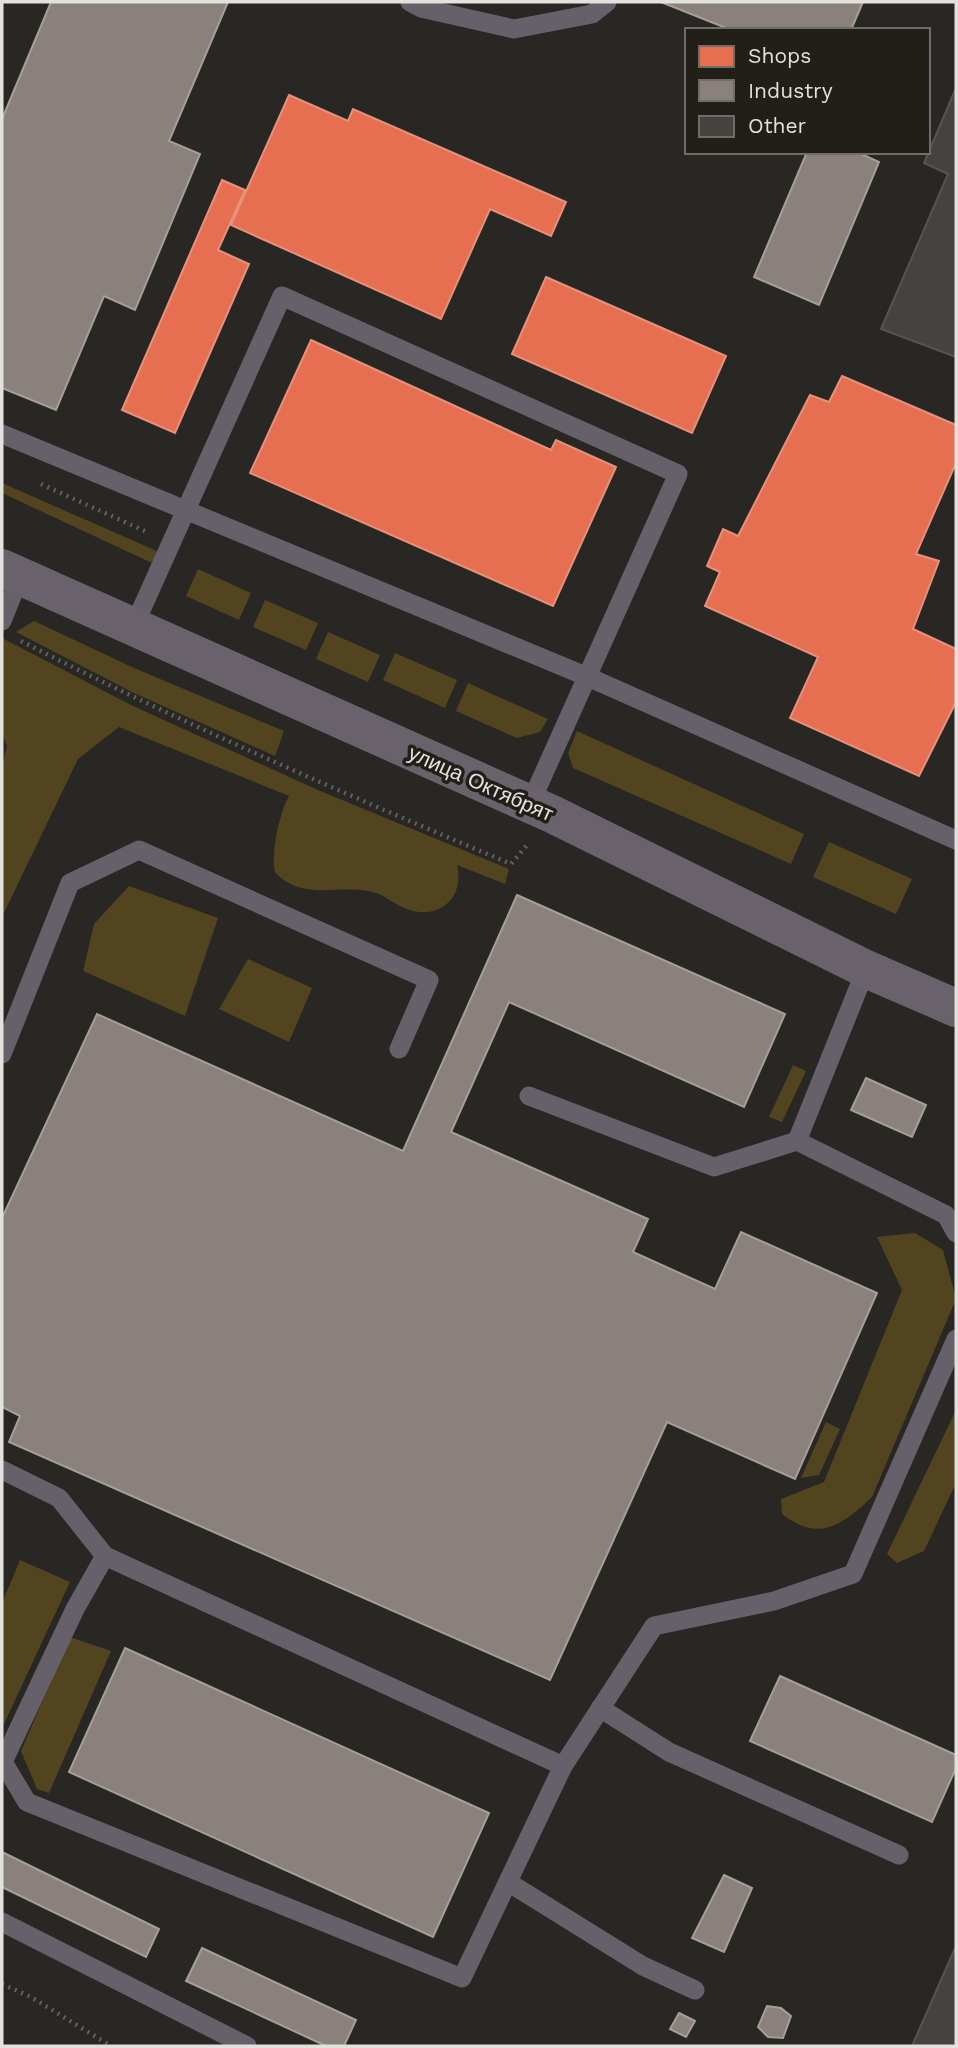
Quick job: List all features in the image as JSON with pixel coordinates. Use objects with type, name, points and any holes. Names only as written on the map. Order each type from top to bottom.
[{"type":"street","name":"улица Октябрят","points":[[11,572],[541,809],[866,970],[956,1008]]},
{"type":"lane","points":[[410,2],[421,8],[514,29],[592,14],[607,2]]},
{"type":"lane","points":[[133,628],[282,296],[678,474],[587,677],[541,809]]},
{"type":"lane","points":[[2,434],[186,513],[587,677],[956,840]]},
{"type":"lane","points":[[2,621],[11,572]]},
{"type":"lane","points":[[2,1054],[70,883],[139,850],[429,980],[399,1049]]},
{"type":"lane","points":[[797,1141],[866,970]]},
{"type":"lane","points":[[529,1096],[714,1167],[797,1141],[946,1215],[956,1233]]},
{"type":"lane","points":[[105,1556],[75,1609],[3,1762],[27,1802],[462,1978],[563,1766],[654,1626],[774,1601],[853,1574],[956,1339]]},
{"type":"lane","points":[[2,1470],[59,1498],[105,1556],[563,1766]]},
{"type":"lane","points":[[600,1708],[669,1752],[899,1855]]},
{"type":"lane","points":[[508,1882],[643,1966],[695,1990]]},
{"type":"lane","points":[[2,1922],[247,2046]]},
{"type":"path","points":[[38,482],[171,543]]},
{"type":"path","points":[[14,637],[133,698],[319,783],[511,864],[541,809]]},
{"type":"path","points":[[2,1984],[31,1997],[111,2046]]},
{"type":"shaded area","points":[[2,483],[159,552],[152,563],[2,493]]},
{"type":"shaded area","points":[[198,569],[251,593],[239,620],[186,596]]},
{"type":"shaded area","points":[[265,600],[318,623],[306,650],[253,627]]},
{"type":"shaded area","points":[[34,621],[134,668],[284,731],[275,756],[134,693],[16,632]]},
{"type":"shaded area","points":[[328,632],[380,655],[368,682],[316,659]]},
{"type":"shaded area","points":[[2,638],[133,706],[318,790],[509,869],[505,884],[457,865],[459,877],[453,896],[447,904],[430,912],[407,909],[374,892],[319,890],[296,886],[275,872],[274,864],[277,833],[289,796],[119,727],[78,759],[2,917],[2,766],[7,746],[2,734]]},
{"type":"shaded area","points":[[395,653],[457,680],[445,708],[383,680]]},
{"type":"shaded area","points":[[468,683],[548,719],[540,732],[517,738],[456,711]]},
{"type":"shaded area","points":[[577,731],[804,834],[791,864],[573,768],[568,753]]},
{"type":"shaded area","points":[[829,842],[912,879],[896,914],[813,877]]},
{"type":"shaded area","points":[[129,886],[218,918],[185,1016],[83,971],[94,924]]},
{"type":"shaded area","points":[[248,959],[312,988],[289,1042],[219,1009]]},
{"type":"shaded area","points":[[793,1065],[806,1071],[782,1122],[769,1117]]},
{"type":"shaded area","points":[[915,1233],[943,1250],[956,1299],[872,1497],[850,1516],[830,1527],[807,1528],[782,1514],[781,1499],[824,1482],[902,1290],[877,1237]]},
{"type":"shaded area","points":[[956,1410],[956,1483],[924,1551],[897,1563],[887,1554]]},
{"type":"shaded area","points":[[826,1422],[840,1429],[819,1475],[801,1478]]},
{"type":"shaded area","points":[[20,1560],[70,1582],[3,1726],[2,1603]]},
{"type":"shaded area","points":[[70,1637],[111,1651],[49,1793],[37,1789],[21,1751]]},
{"type":"building: Shops","points":[[289,95],[348,121],[353,109],[566,202],[551,236],[490,209],[441,319],[231,225]]},
{"type":"building: Shops","points":[[222,180],[245,190],[218,250],[249,264],[175,433],[122,410]]},
{"type":"building: Shops","points":[[546,277],[726,356],[692,433],[512,354]]},
{"type":"building: Shops","points":[[311,340],[551,450],[556,440],[616,467],[553,606],[250,473]]},
{"type":"building: Shops","points":[[842,376],[956,425],[956,463],[916,554],[939,561],[913,629],[956,649],[956,702],[919,776],[790,718],[818,657],[705,606],[720,572],[707,566],[723,529],[738,536],[810,395],[829,402]]},
{"type":"building: Industry","points":[[51,2],[228,2],[169,141],[200,154],[135,310],[104,296],[56,410],[2,388],[2,119]]},
{"type":"building: Industry","points":[[661,2],[863,2],[852,28],[726,28]]},
{"type":"building: Industry","points":[[806,154],[861,154],[879,162],[819,305],[754,277]]},
{"type":"building: Industry","points":[[517,895],[785,1014],[744,1107],[509,1002],[451,1132],[648,1219],[633,1252],[715,1289],[741,1232],[877,1293],[795,1479],[667,1422],[550,1680],[9,1442],[20,1416],[2,1407],[2,1218],[97,1014],[403,1151]]},
{"type":"building: Industry","points":[[866,1078],[926,1105],[912,1137],[851,1110]]},
{"type":"building: Industry","points":[[125,1648],[489,1813],[433,1937],[69,1772]]},
{"type":"building: Industry","points":[[780,1676],[956,1755],[956,1768],[932,1822],[750,1741]]},
{"type":"building: Industry","points":[[2,1852],[159,1929],[146,1957],[2,1887]]},
{"type":"building: Industry","points":[[724,1875],[752,1888],[724,1952],[692,1938]]},
{"type":"building: Industry","points":[[202,1948],[356,2020],[344,2046],[326,2046],[186,1981]]},
{"type":"building: Industry","points":[[767,2006],[781,2008],[791,2016],[783,2038],[768,2037],[758,2027]]},
{"type":"building: Industry","points":[[679,2013],[695,2021],[686,2037],[670,2029]]},
{"type":"building: Other","points":[[956,88],[956,357],[881,329],[948,174],[924,163]]},
{"type":"building: Other","points":[[956,1946],[956,2046],[912,2046]]}]
